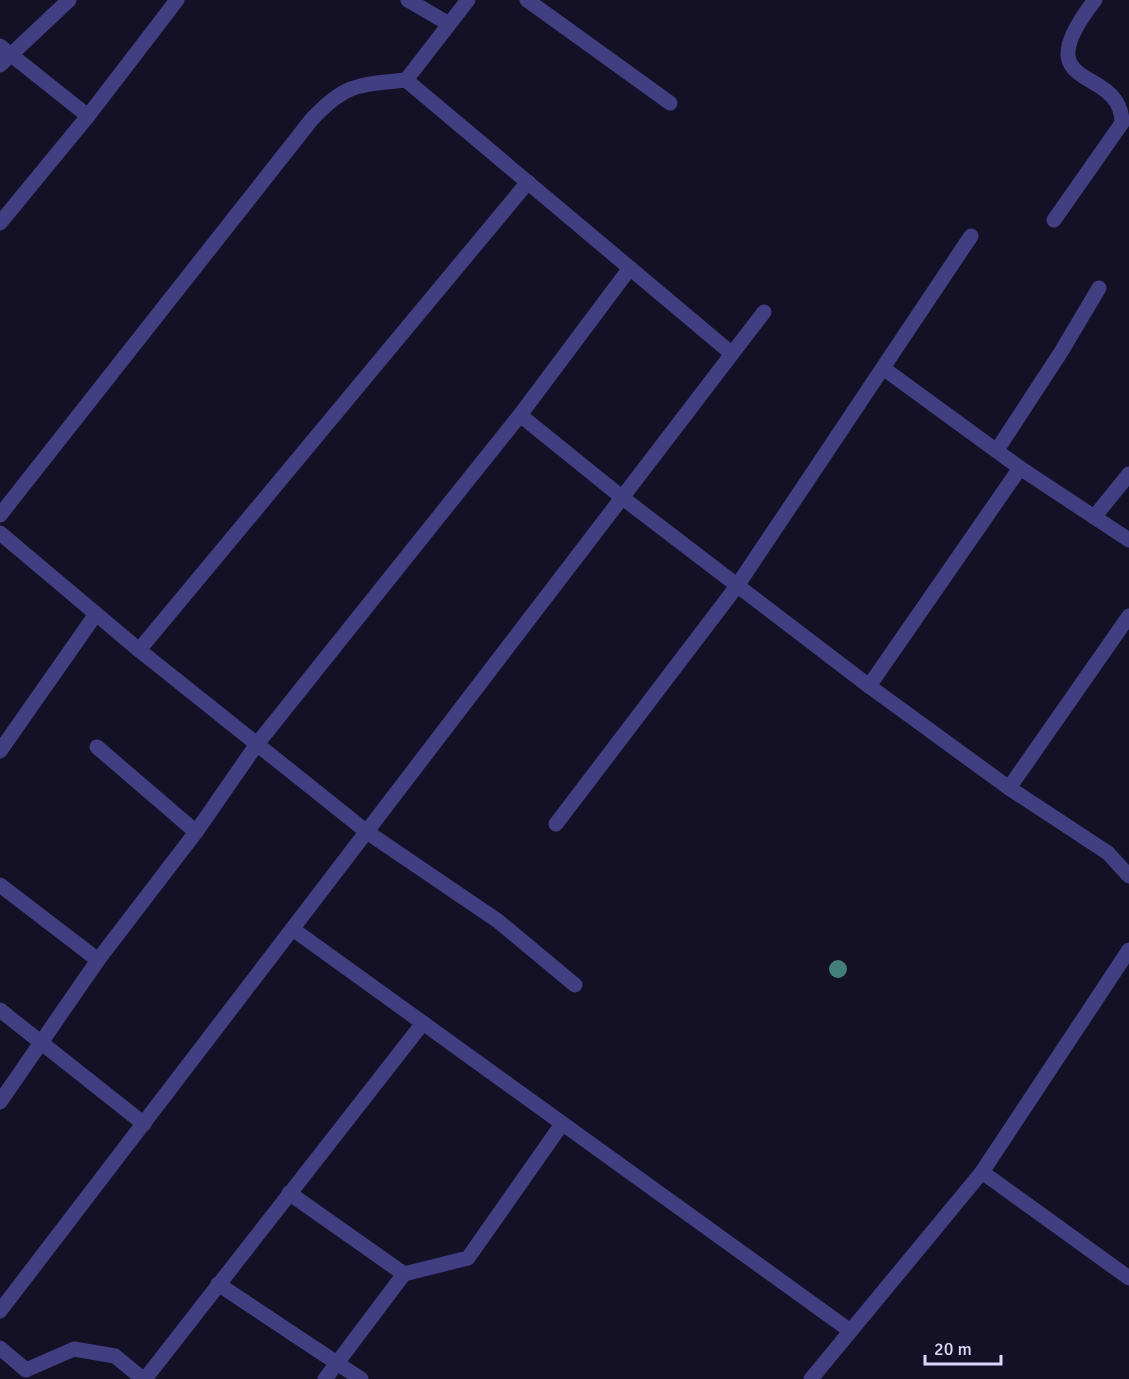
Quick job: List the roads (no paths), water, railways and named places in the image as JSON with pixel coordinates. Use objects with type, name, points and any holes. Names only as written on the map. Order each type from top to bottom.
[{"type":"street","points":[[69,0],[4,55],[88,117]]},
{"type":"street","points":[[0,223],[88,117],[177,0]]},
{"type":"street","points":[[408,0],[449,24]]},
{"type":"street","points":[[0,515],[312,119],[333,97],[355,86],[406,80],[468,0]]},
{"type":"street","points":[[527,0],[670,103]]},
{"type":"street","points":[[1054,220],[1122,123],[1118,104],[1072,67],[1067,58],[1067,44],[1075,25],[1095,0]]},
{"type":"street","points":[[406,80],[731,353]]},
{"type":"street","points":[[139,650],[528,182]]},
{"type":"street","points":[[556,824],[737,586],[971,236]]},
{"type":"street","points":[[0,1102],[98,960],[196,832],[257,744],[520,415],[630,268]]},
{"type":"street","points":[[997,450],[1061,352],[1099,288]]},
{"type":"street","points":[[0,1311],[624,499],[731,353],[764,312]]},
{"type":"street","points":[[883,368],[1020,468],[1129,540]]},
{"type":"street","points":[[520,415],[624,499],[869,686],[1009,788],[1108,853],[1129,876]]},
{"type":"street","points":[[869,686],[1020,468]]},
{"type":"street","points":[[1095,516],[1129,474]]},
{"type":"street","points":[[0,533],[139,650],[367,832],[498,921],[575,985]]},
{"type":"street","points":[[0,751],[96,614]]},
{"type":"street","points":[[1009,788],[1129,616]]},
{"type":"street","points":[[97,747],[196,832]]},
{"type":"street","points":[[0,885],[98,960]]},
{"type":"street","points":[[294,930],[849,1330]]},
{"type":"street","points":[[811,1379],[849,1330],[982,1172],[1129,950]]},
{"type":"street","points":[[0,1010],[144,1124]]},
{"type":"street","points":[[0,1348],[26,1370],[74,1349],[115,1356],[144,1379],[423,1023]]},
{"type":"street","points":[[325,1379],[335,1362],[404,1274],[468,1258],[562,1124]]},
{"type":"street","points":[[982,1172],[1129,1278]]},
{"type":"street","points":[[289,1193],[404,1274]]},
{"type":"street","points":[[218,1284],[361,1379]]}]
